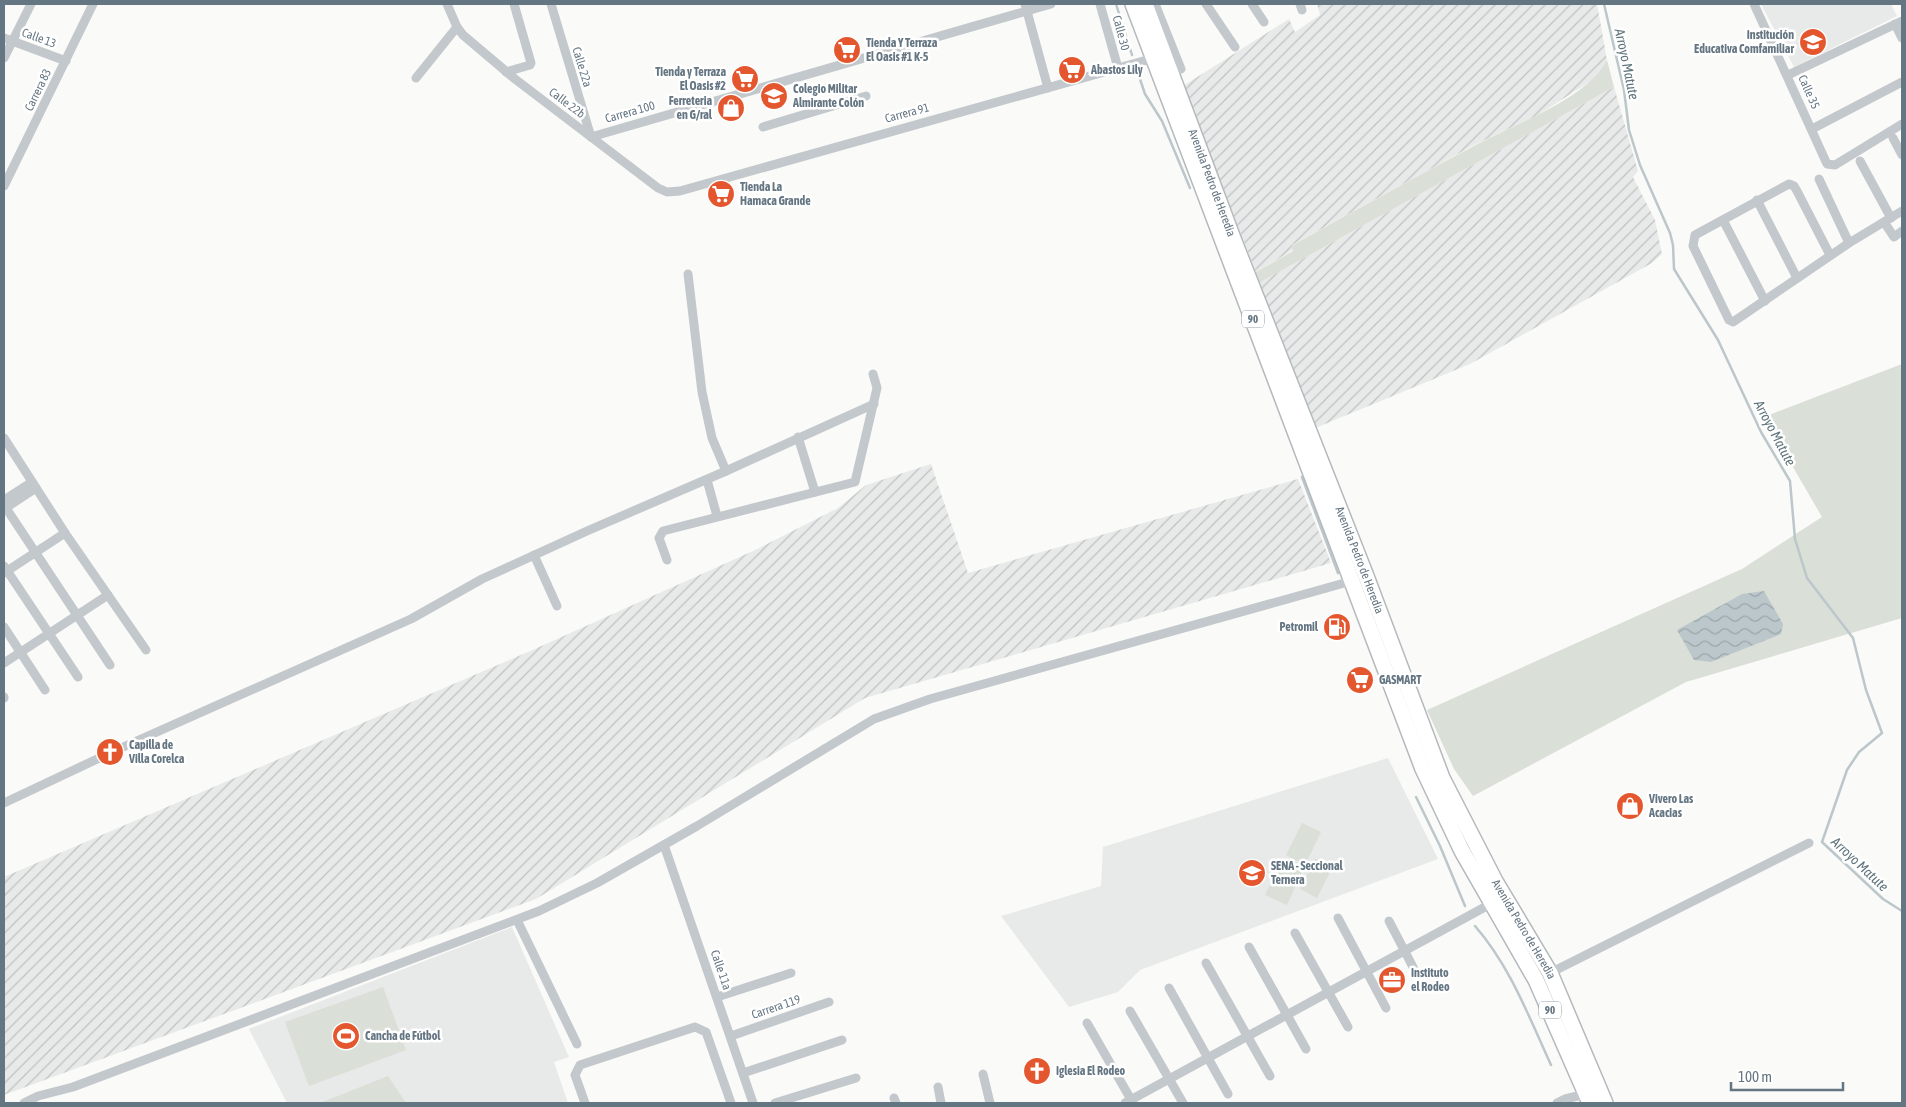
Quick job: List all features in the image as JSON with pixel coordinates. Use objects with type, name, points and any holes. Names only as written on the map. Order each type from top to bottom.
[{"type":"highway","name":"Avenida Pedro de Heredia","points":[[1133,4],[1360,578],[1450,795],[1504,897],[1550,973],[1595,1098]]},
{"type":"highway","name":"Avenida Pedro de Heredia","points":[[1145,4],[1360,578],[1423,769],[1462,851],[1536,980],[1595,1098]]},
{"type":"street","points":[[4,58],[8,40],[31,4]]},
{"type":"street","name":"Carrera 83","points":[[4,186],[93,4]]},
{"type":"street","points":[[416,78],[457,27],[447,4]]},
{"type":"street","points":[[506,72],[530,66],[531,63],[514,4]]},
{"type":"street","name":"Calle 22a","points":[[551,4],[591,137]]},
{"type":"street","name":"Carrera 100","points":[[591,137],[1026,7],[1050,4]]},
{"type":"street","name":"Calle 30","points":[[1100,4],[1118,68]]},
{"type":"street","points":[[1155,4],[1181,69]]},
{"type":"street","points":[[1206,4],[1235,47]]},
{"type":"street","points":[[1252,4],[1264,22]]},
{"type":"street","name":"Calle 35","points":[[1754,4],[1827,164],[1835,165],[1902,124]]},
{"type":"street","points":[[1026,7],[1048,88]]},
{"type":"street","points":[[1788,75],[1899,22],[1902,38]]},
{"type":"street","name":"Calle 22b","points":[[457,27],[506,72],[658,188],[667,192]]},
{"type":"street","name":"Calle 13","points":[[8,40],[66,61]]},
{"type":"street","name":"Carrera 91","points":[[667,192],[680,191],[1154,58]]},
{"type":"street","points":[[1812,129],[1902,82]]},
{"type":"street","points":[[763,127],[866,96]]},
{"type":"street","points":[[1893,138],[1902,155]]},
{"type":"street","points":[[1860,161],[1894,237],[1902,231]]},
{"type":"street","points":[[1819,179],[1849,242]]},
{"type":"street","points":[[1830,255],[1794,186],[1789,184],[1695,235],[1692,240],[1693,246],[1729,320],[1737,321],[1849,242],[1902,211]]},
{"type":"street","points":[[1757,200],[1797,278]]},
{"type":"street","points":[[1722,220],[1765,301]]},
{"type":"street","points":[[688,274],[702,392],[712,438],[726,471]]},
{"type":"street","points":[[667,560],[658,538],[659,534],[663,531],[855,482],[877,388],[873,374]]},
{"type":"street","points":[[4,803],[112,752],[411,619],[482,580],[534,556],[874,404]]},
{"type":"street","points":[[798,437],[815,492]]},
{"type":"street","points":[[5,443],[146,650]]},
{"type":"street","points":[[706,480],[718,516]]},
{"type":"street","points":[[34,485],[4,505],[110,664]]},
{"type":"street","points":[[65,533],[36,553],[5,570],[78,678]]},
{"type":"street","points":[[534,556],[557,606]]},
{"type":"street","points":[[24,1103],[38,1096],[73,1087],[517,920],[597,883],[874,719],[930,699],[1360,578]]},
{"type":"street","points":[[4,663],[108,595]]},
{"type":"street","points":[[4,627],[46,690]]},
{"type":"street","points":[[1550,973],[1809,843]]},
{"type":"street","name":"Calle 11a","points":[[664,845],[753,1103]]},
{"type":"street","points":[[1087,1023],[1130,1102],[1504,897]]},
{"type":"street","points":[[1338,918],[1386,1008]]},
{"type":"street","points":[[517,920],[577,1044]]},
{"type":"street","points":[[1389,921],[1414,969]]},
{"type":"street","points":[[1295,932],[1348,1027]]},
{"type":"street","points":[[1249,947],[1306,1049]]},
{"type":"street","points":[[1206,963],[1270,1076]]},
{"type":"street","points":[[717,997],[791,973]]},
{"type":"street","points":[[1169,988],[1228,1094]]},
{"type":"street","name":"Carrera 119","points":[[731,1036],[829,1002]]},
{"type":"street","points":[[1130,1011],[1183,1103]]},
{"type":"street","points":[[585,1103],[575,1075],[580,1065],[695,1027],[706,1032],[731,1103]]},
{"type":"street","points":[[743,1073],[842,1040]]},
{"type":"street","points":[[983,1074],[990,1103]]},
{"type":"street","points":[[775,1103],[856,1078]]},
{"type":"street","points":[[938,1087],[941,1103]]},
{"type":"street","points":[[1557,1103],[1565,1099],[1595,1098]]},
{"type":"shaded area","points":[[1317,4],[1597,4],[1607,60],[1602,71],[1594,79],[1538,115],[1474,145],[1292,245],[1293,250],[1256,272],[1183,86],[1289,19],[1295,32],[1320,15]]},
{"type":"shaded area","name":"Institución Educativa Comfamiliar","points":[[1761,4],[1891,4],[1897,16],[1794,67]]},
{"type":"shaded area","points":[[1607,60],[1614,87],[1257,284],[1256,272],[1293,251],[1291,246],[1449,159],[1566,99],[1597,74]]},
{"type":"shaded area","points":[[1614,87],[1638,171],[1633,177],[1655,220],[1662,254],[1652,263],[1470,364],[1313,429],[1257,284]]},
{"type":"shaded area","points":[[1902,364],[1902,618],[1686,682],[1473,796],[1454,769],[1427,710],[1742,569],[1822,517],[1764,417]]},
{"type":"shaded area","points":[[931,464],[968,573],[1298,479],[1331,563],[865,698],[536,899],[4,1095],[4,877],[528,652],[753,551],[838,508],[866,485]]},
{"type":"shaded area","name":"SENA - Seccional Ternera","points":[[1388,758],[1438,859],[1140,970],[1118,992],[1069,1007],[1001,916],[1101,886],[1103,847]]},
{"type":"shaded area","points":[[1302,823],[1321,832],[1305,865],[1286,855]]},
{"type":"shaded area","points":[[1282,859],[1303,869],[1287,905],[1265,895]]},
{"type":"shaded area","points":[[1315,859],[1332,868],[1317,898],[1300,889]]},
{"type":"shaded area","points":[[512,927],[569,1057],[554,1062],[568,1103],[287,1103],[249,1029]]},
{"type":"shaded area","name":"Cancha de Fútbol","points":[[383,987],[406,1050],[309,1086],[285,1022]]},
{"type":"shaded area","points":[[388,1076],[406,1103],[320,1103]]},
{"type":"water","points":[[1764,591],[1783,624],[1781,634],[1711,662],[1694,660],[1677,630],[1742,594]]},
{"type":"waterway","points":[[1116,4],[1132,55]]},
{"type":"waterway","name":"Arroyo Matute","points":[[1604,4],[1624,90],[1629,130],[1640,165],[1670,233],[1673,245],[1674,269],[1718,340],[1761,432],[1790,481],[1795,539],[1807,578],[1853,638],[1866,690],[1882,733],[1859,752],[1847,770],[1822,842],[1883,899],[1902,911]]},
{"type":"waterway","points":[[1136,67],[1145,94],[1162,121],[1190,188]]},
{"type":"waterway","points":[[1302,477],[1338,573]]},
{"type":"waterway","points":[[1416,797],[1440,846],[1465,906]]},
{"type":"waterway","points":[[1475,926],[1509,975],[1527,1010],[1551,1065]]},
{"type":"place","name":"Institución Educativa Comfamiliar","points":[[1813,42]]},
{"type":"place","name":"Tienda Y Terraza El Oasis #1 K-5","points":[[847,50]]},
{"type":"place","name":"Abastos Lily","points":[[1072,70]]},
{"type":"place","name":"Tienda y Terraza El Oasis #2","points":[[745,79]]},
{"type":"place","name":"Colegio Militar Almirante Colón","points":[[774,96]]},
{"type":"place","name":"Ferreteria en G/ral","points":[[731,108]]},
{"type":"place","name":"Tienda La Hamaca Grande","points":[[721,194]]},
{"type":"place","name":"Petromil","points":[[1337,627]]},
{"type":"place","name":"GASMART","points":[[1360,680]]},
{"type":"place","name":"Capilla de Villa Corelca","points":[[110,752]]},
{"type":"place","name":"Vivero Las Acacias","points":[[1630,806]]},
{"type":"place","name":"SENA - Seccional Ternera","points":[[1252,873]]},
{"type":"place","name":"Instituto el Rodeo","points":[[1392,980]]},
{"type":"place","name":"Cancha de Fútbol","points":[[346,1036]]},
{"type":"place","name":"Iglesia El Rodeo","points":[[1037,1071]]}]
